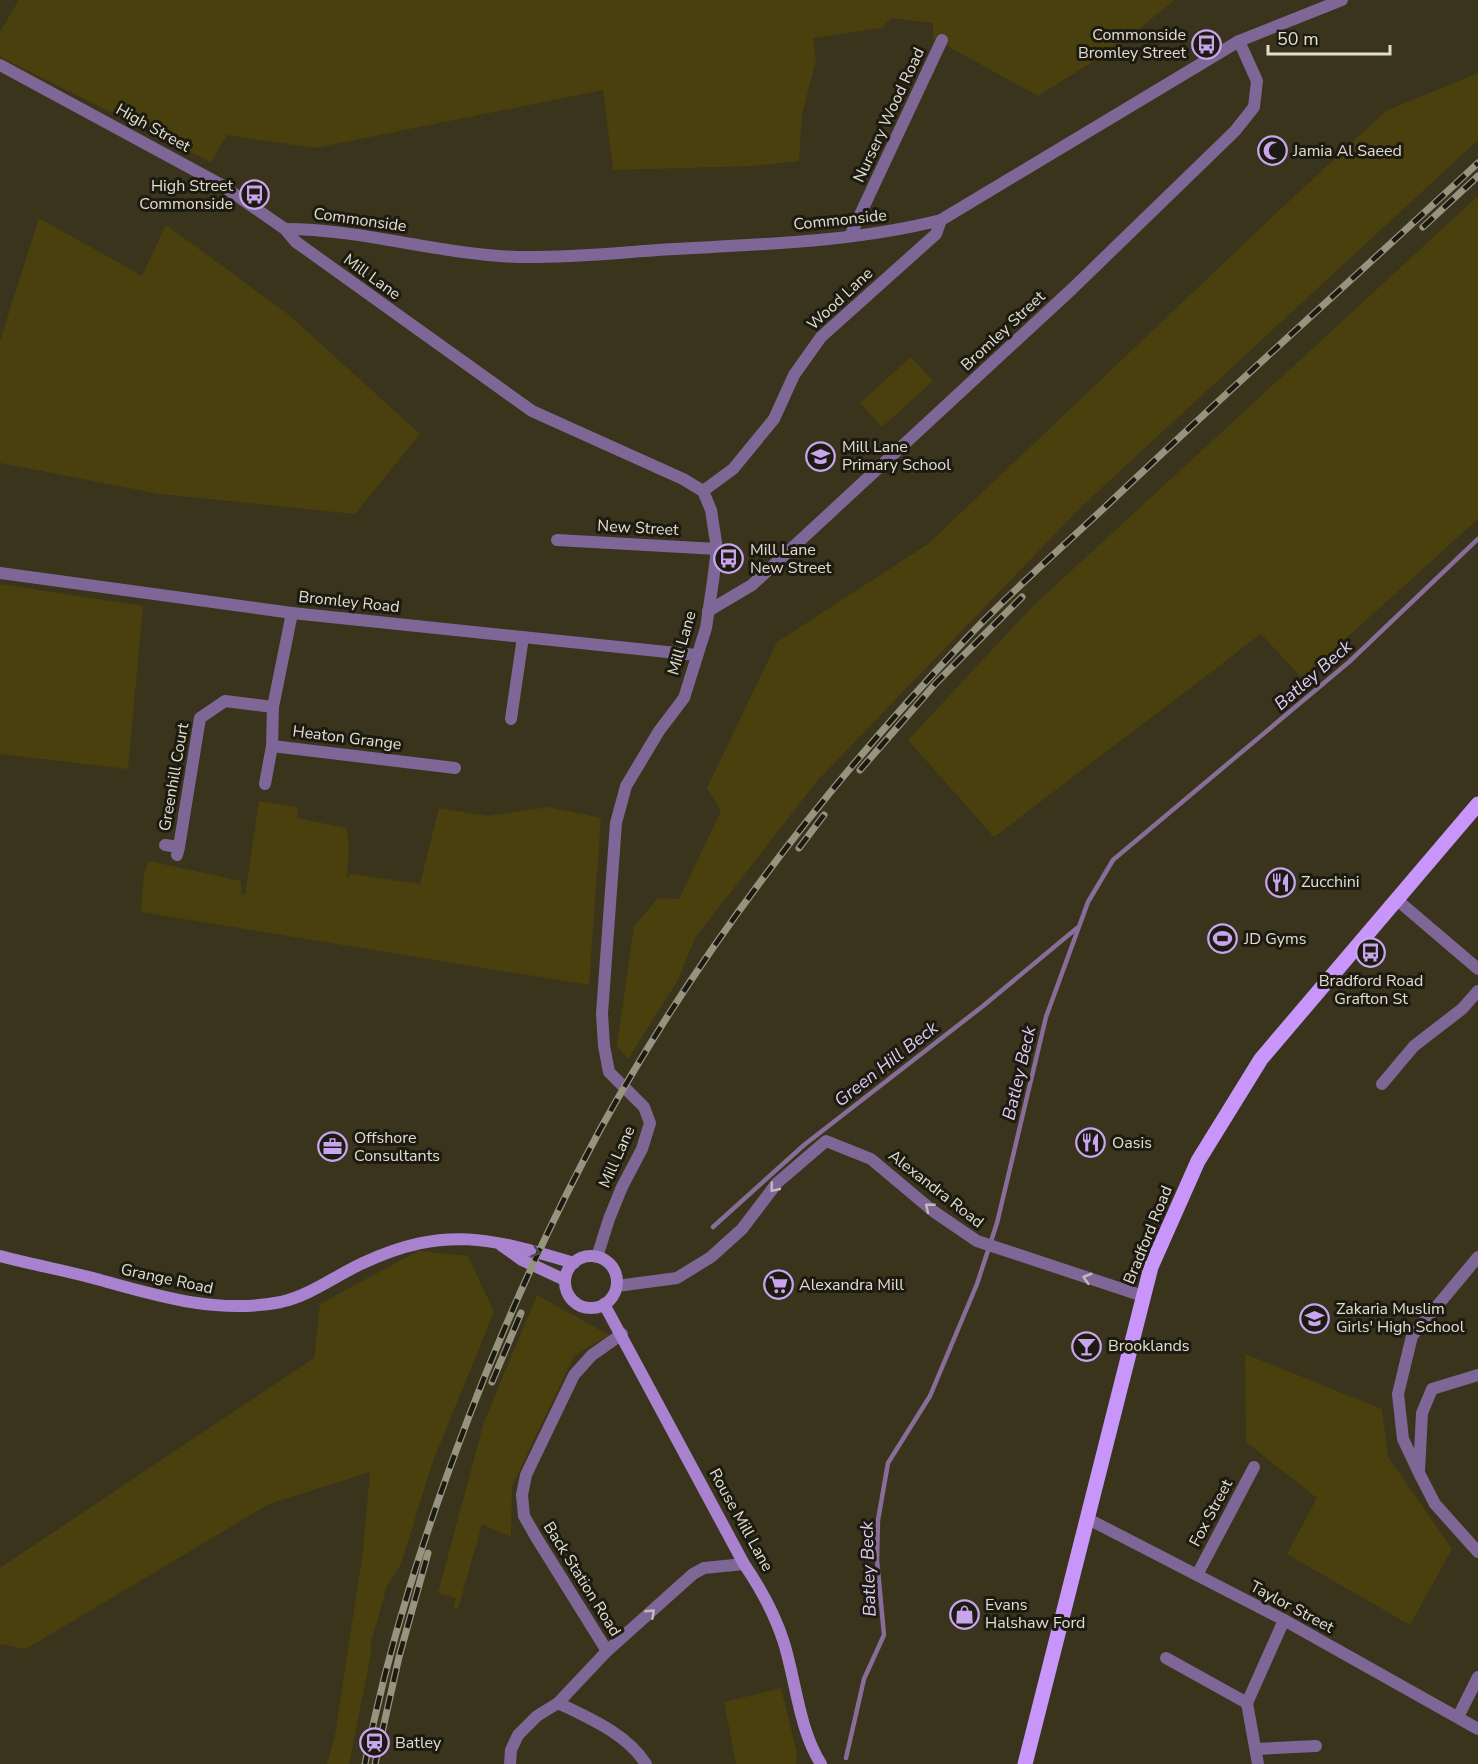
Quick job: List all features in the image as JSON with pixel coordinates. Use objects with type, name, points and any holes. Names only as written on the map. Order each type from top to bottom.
[{"type":"main road","name":"Bradford Road","points":[[1025,1764],[1151,1267],[1198,1161],[1251,1074],[1478,804]]},
{"type":"main road","name":"Grange Road","points":[[0,1256],[161,1297],[220,1307],[281,1302],[322,1287],[362,1263],[421,1241],[462,1237],[497,1243],[574,1263]]},
{"type":"main road","name":"Grange Road","points":[[497,1243],[522,1260],[566,1280]]},
{"type":"main road","points":[[589,1256],[597,1257],[610,1264],[617,1278],[617,1286],[610,1300],[597,1307],[581,1306],[569,1296],[566,1280],[574,1263],[589,1256]]},
{"type":"main road","name":"Rouse Mill Lane","points":[[604,1304],[744,1564],[767,1598],[784,1642],[805,1724],[821,1764]]},
{"type":"street","name":"Commonside","points":[[285,229],[316,229],[375,239],[519,257],[823,241],[904,229],[941,220],[1239,41],[1342,0]]},
{"type":"street","name":"Nursery Wood Road","points":[[850,236],[942,40]]},
{"type":"street","name":"Bromley Street","points":[[708,611],[752,585],[1072,289],[1235,131],[1254,107],[1257,81],[1239,41]]},
{"type":"street","name":"High Street","points":[[0,65],[220,184],[285,229]]},
{"type":"street","name":"Wood Lane","points":[[703,491],[733,470],[774,419],[794,375],[821,337],[936,234],[941,220]]},
{"type":"street","name":"Mill Lane","points":[[285,229],[296,242],[532,411],[683,479],[703,491],[711,510],[717,549],[708,611],[684,698],[659,731],[626,786],[616,823],[602,1013],[604,1046],[609,1072],[644,1107],[650,1123],[642,1149],[622,1187],[609,1219],[597,1257]]},
{"type":"street","name":"New Street","points":[[557,540],[717,549]]},
{"type":"street","name":"Bromley Road","points":[[0,573],[292,613],[696,655]]},
{"type":"street","points":[[272,746],[273,707],[292,613]]},
{"type":"street","points":[[511,719],[523,637]]},
{"type":"street","name":"Greenhill Court","points":[[165,845],[178,851],[200,718],[225,701],[273,707]]},
{"type":"street","name":"Heaton Grange","points":[[265,784],[272,746],[456,768]]},
{"type":"street","points":[[1396,899],[1478,969]]},
{"type":"street","points":[[1382,1084],[1414,1047],[1462,1010],[1478,991]]},
{"type":"street","name":"Alexandra Road","points":[[617,1286],[677,1278],[711,1257],[742,1229],[777,1183],[826,1141],[871,1159],[933,1210],[977,1241],[998,1250],[1143,1296]]},
{"type":"street","points":[[1478,1257],[1412,1336],[1398,1394],[1403,1439],[1419,1473],[1435,1504],[1478,1552]]},
{"type":"street","name":"Back Station Road","points":[[510,1764],[511,1750],[518,1734],[537,1716],[558,1703],[607,1652],[524,1516],[522,1495],[530,1465],[574,1375],[586,1359],[622,1334]]},
{"type":"street","points":[[1419,1473],[1422,1413],[1432,1389],[1478,1375]]},
{"type":"street","name":"Fox Street","points":[[1197,1575],[1254,1467]]},
{"type":"street","name":"Taylor Street","points":[[1088,1519],[1284,1620],[1478,1729]]},
{"type":"street","points":[[607,1652],[693,1574],[704,1568],[744,1564]]},
{"type":"street","points":[[1258,1764],[1247,1703],[1284,1620]]},
{"type":"street","points":[[1167,1659],[1247,1703]]},
{"type":"street","points":[[1458,1717],[1478,1677]]},
{"type":"street","points":[[558,1703],[605,1726],[642,1756],[646,1764]]},
{"type":"street","points":[[1257,1749],[1316,1746]]},
{"type":"shaded area","points":[[19,0],[1175,0],[1116,47],[1038,96],[933,38],[933,23],[891,18],[881,28],[813,38],[816,60],[802,114],[799,161],[754,166],[613,170],[603,90],[315,148],[227,135],[211,162],[0,57],[0,32]]},
{"type":"shaded area","points":[[1478,73],[1478,140],[1081,507],[817,781],[695,938],[678,980],[628,1059],[617,1046],[634,926],[658,898],[679,899],[721,811],[707,788],[777,642],[928,544],[1386,111]]},
{"type":"shaded area","points":[[1478,196],[1478,519],[1302,678],[1261,634],[994,837],[908,740],[1032,607]]},
{"type":"shaded area","points":[[39,218],[142,276],[166,225],[288,314],[420,434],[355,514],[160,494],[0,463],[0,341]]},
{"type":"shaded area","points":[[911,357],[933,381],[882,427],[860,403]]},
{"type":"shaded area","points":[[0,584],[143,606],[128,769],[0,754]]},
{"type":"shaded area","points":[[259,801],[298,807],[297,818],[346,828],[349,844],[347,878],[351,874],[420,884],[439,808],[488,816],[549,807],[601,818],[589,985],[141,912],[144,872],[149,861],[241,881],[241,894],[245,895]]},
{"type":"shaded area","points":[[418,1251],[468,1256],[494,1312],[433,1461],[401,1564],[387,1586],[371,1642],[371,1654],[349,1764],[327,1764],[335,1735],[363,1551],[370,1472],[269,1504],[26,1649],[0,1644],[0,1568],[314,1358],[320,1304]]},
{"type":"shaded area","points":[[537,1295],[609,1335],[574,1356],[512,1486],[511,1537],[482,1524],[458,1609],[454,1608],[456,1598],[438,1593],[484,1422]]},
{"type":"shaded area","points":[[1245,1354],[1382,1409],[1388,1457],[1452,1549],[1410,1625],[1287,1554],[1317,1498],[1246,1442]]},
{"type":"shaded area","points":[[781,1688],[797,1754],[796,1764],[736,1764],[724,1702]]},
{"type":"waterway","name":"Batley Beck","points":[[846,1758],[864,1679],[884,1635],[877,1560],[878,1520],[888,1463],[930,1396],[977,1284],[997,1223],[1046,1017],[1088,902],[1113,860],[1349,662],[1478,539]]},
{"type":"waterway","name":"Green Hill Beck","points":[[713,1227],[804,1145],[983,1006],[1077,928]]},
{"type":"railway","points":[[365,1764],[396,1632],[409,1589],[468,1419],[513,1308],[564,1199],[601,1128],[639,1062],[722,935],[814,812],[913,696],[981,623],[1478,163]]},
{"type":"railway","points":[[1423,227],[1478,176]]},
{"type":"railway","points":[[860,770],[936,683],[1022,597]]},
{"type":"railway","points":[[799,848],[824,815]]},
{"type":"railway","points":[[492,1382],[521,1313]]},
{"type":"railway","points":[[375,1764],[399,1657],[428,1553]]},
{"type":"place","name":"Commonside Bromley Street","points":[[1207,44]]},
{"type":"place","name":"Jamia Al Saeed","points":[[1272,151]]},
{"type":"place","name":"High Street Commonside","points":[[254,195]]},
{"type":"place","name":"Mill Lane Primary School","points":[[821,456]]},
{"type":"place","name":"Mill Lane New Street","points":[[729,559]]},
{"type":"place","name":"Zucchini","points":[[1280,882]]},
{"type":"place","name":"JD Gyms","points":[[1223,939]]},
{"type":"place","name":"Bradford Road Grafton St","points":[[1371,953]]},
{"type":"place","name":"Oasis","points":[[1091,1143]]},
{"type":"place","name":"Offshore Consultants","points":[[333,1147]]},
{"type":"place","name":"Alexandra Mill","points":[[778,1285]]},
{"type":"place","name":"Zakaria Muslim Girls' High School","points":[[1315,1318]]},
{"type":"place","name":"Brooklands","points":[[1087,1346]]},
{"type":"place","name":"Evans Halshaw Ford","points":[[964,1614]]},
{"type":"place","name":"Batley","points":[[374,1743]]}]
